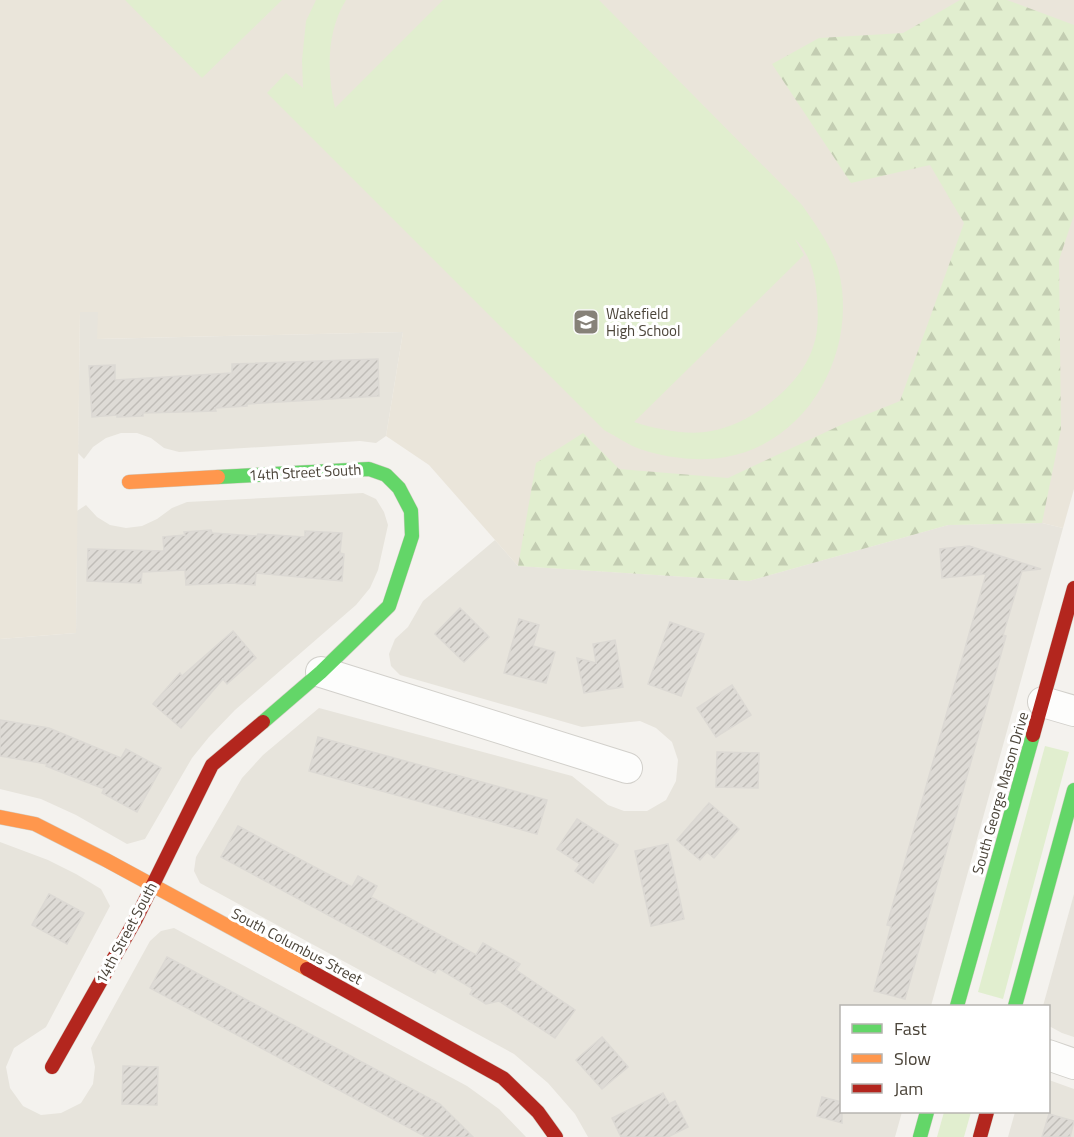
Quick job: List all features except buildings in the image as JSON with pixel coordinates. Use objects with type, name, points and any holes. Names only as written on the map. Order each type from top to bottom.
[{"type":"street","name":"14th Street South","points":[[52,1067],[136,919],[212,765],[321,672],[389,606],[412,536],[411,511],[399,488],[386,475],[369,469],[129,482]]},
{"type":"street","name":"South George Mason Drive","points":[[957,1005],[1074,588]]},
{"type":"street","points":[[321,672],[627,768]]},
{"type":"street","points":[[1043,702],[1074,711]]},
{"type":"street","points":[[1015,1005],[1074,790]]},
{"type":"street","name":"South Columbus Street","points":[[0,817],[35,824],[405,1022],[503,1078],[538,1112],[556,1137]]},
{"type":"street","points":[[1050,1056],[1074,1064]]},
{"type":"street","points":[[920,1137],[927,1113]]},
{"type":"street","points":[[980,1137],[987,1113]]},
{"type":"shaded area","name":"Wakefield High School","points":[[0,0],[1074,0],[1074,489],[1063,528],[1042,523],[948,525],[749,581],[518,566],[429,465],[386,436],[403,332],[97,339],[98,312],[80,312],[76,633],[0,639]]},
{"type":"shaded area","points":[[80,312],[98,312],[98,339],[403,332],[386,436],[376,443],[360,441],[179,452],[164,448],[151,438],[137,433],[121,433],[106,438],[93,447],[84,459],[78,453]]},
{"type":"shaded area","points":[[363,493],[376,499],[384,512],[388,525],[378,570],[370,588],[356,605],[235,710],[209,737],[192,758],[145,839],[127,844],[76,815],[41,799],[0,789],[0,639],[76,633],[77,511],[86,505],[97,517],[110,525],[126,528],[142,526],[187,502]]},
{"type":"shaded area","points":[[1042,523],[1063,528],[931,1005],[840,1005],[840,1113],[902,1113],[895,1137],[588,1137],[575,1114],[548,1083],[514,1054],[200,883],[194,871],[196,857],[242,778],[263,755],[319,708],[572,776],[608,805],[624,811],[647,811],[666,800],[676,781],[678,760],[672,742],[656,728],[640,721],[582,727],[400,675],[391,666],[389,654],[395,639],[408,627],[423,601],[495,540],[518,566],[749,581],[948,525]]},
{"type":"shaded area","points":[[0,842],[48,860],[76,874],[101,889],[110,906],[46,1027],[14,1048],[6,1067],[10,1088],[23,1106],[41,1115],[61,1113],[81,1103],[93,1084],[95,1067],[91,1048],[150,941],[161,931],[174,928],[467,1086],[499,1109],[526,1137],[0,1137]]},
{"type":"shaded area","points":[[1074,894],[1074,1037],[1050,1027],[1050,1005],[1043,1005]]},
{"type":"shaded area","points":[[1050,1080],[1074,1089],[1074,1137],[1008,1137],[1015,1113],[1050,1113]]},
{"type":"green space","points":[[125,0],[282,0],[202,78]]},
{"type":"green space","points":[[316,0],[346,0],[339,12],[330,53],[335,108],[443,0],[599,0],[802,205],[830,248],[840,277],[843,306],[840,336],[832,364],[819,391],[802,414],[780,434],[755,448],[726,457],[705,459],[672,457],[650,452],[631,445],[604,430],[267,93],[286,73],[303,88],[302,60],[306,21]],"holes":[[[795,239],[811,266],[815,281],[817,329],[807,362],[786,389],[758,412],[726,427],[711,431],[693,433],[672,431],[634,422],[804,255]]]},
{"type":"green space","points":[[960,0],[1007,0],[1074,25],[1074,215],[1059,260],[1061,429],[1042,523],[948,525],[749,581],[518,566],[536,463],[583,433],[619,469],[728,478],[843,424],[900,401],[964,223],[930,165],[851,183],[772,64],[819,38],[903,33]]},
{"type":"green space","points":[[1045,746],[1069,752],[1003,999],[978,992]]},
{"type":"green space","points":[[944,1113],[971,1113],[964,1137],[937,1137]]},
{"type":"traffic: fast","points":[[218,477],[369,469],[386,475],[399,488],[411,511],[412,536],[389,606],[321,672],[263,722]]},
{"type":"traffic: fast","points":[[957,1005],[1033,735]]},
{"type":"traffic: fast","points":[[1015,1005],[1074,790]]},
{"type":"traffic: fast","points":[[920,1137],[927,1113]]},
{"type":"traffic: slow","points":[[129,482],[218,477]]},
{"type":"traffic: slow","points":[[0,817],[35,824],[307,969]]},
{"type":"traffic: jam","points":[[1033,735],[1074,588]]},
{"type":"traffic: jam","points":[[52,1067],[136,919],[212,765],[263,722]]},
{"type":"traffic: jam","points":[[307,969],[503,1078],[538,1112],[556,1137]]},
{"type":"traffic: jam","points":[[980,1137],[987,1113]]},
{"type":"place","name":"Wakefield High School","points":[[586,322]]}]
